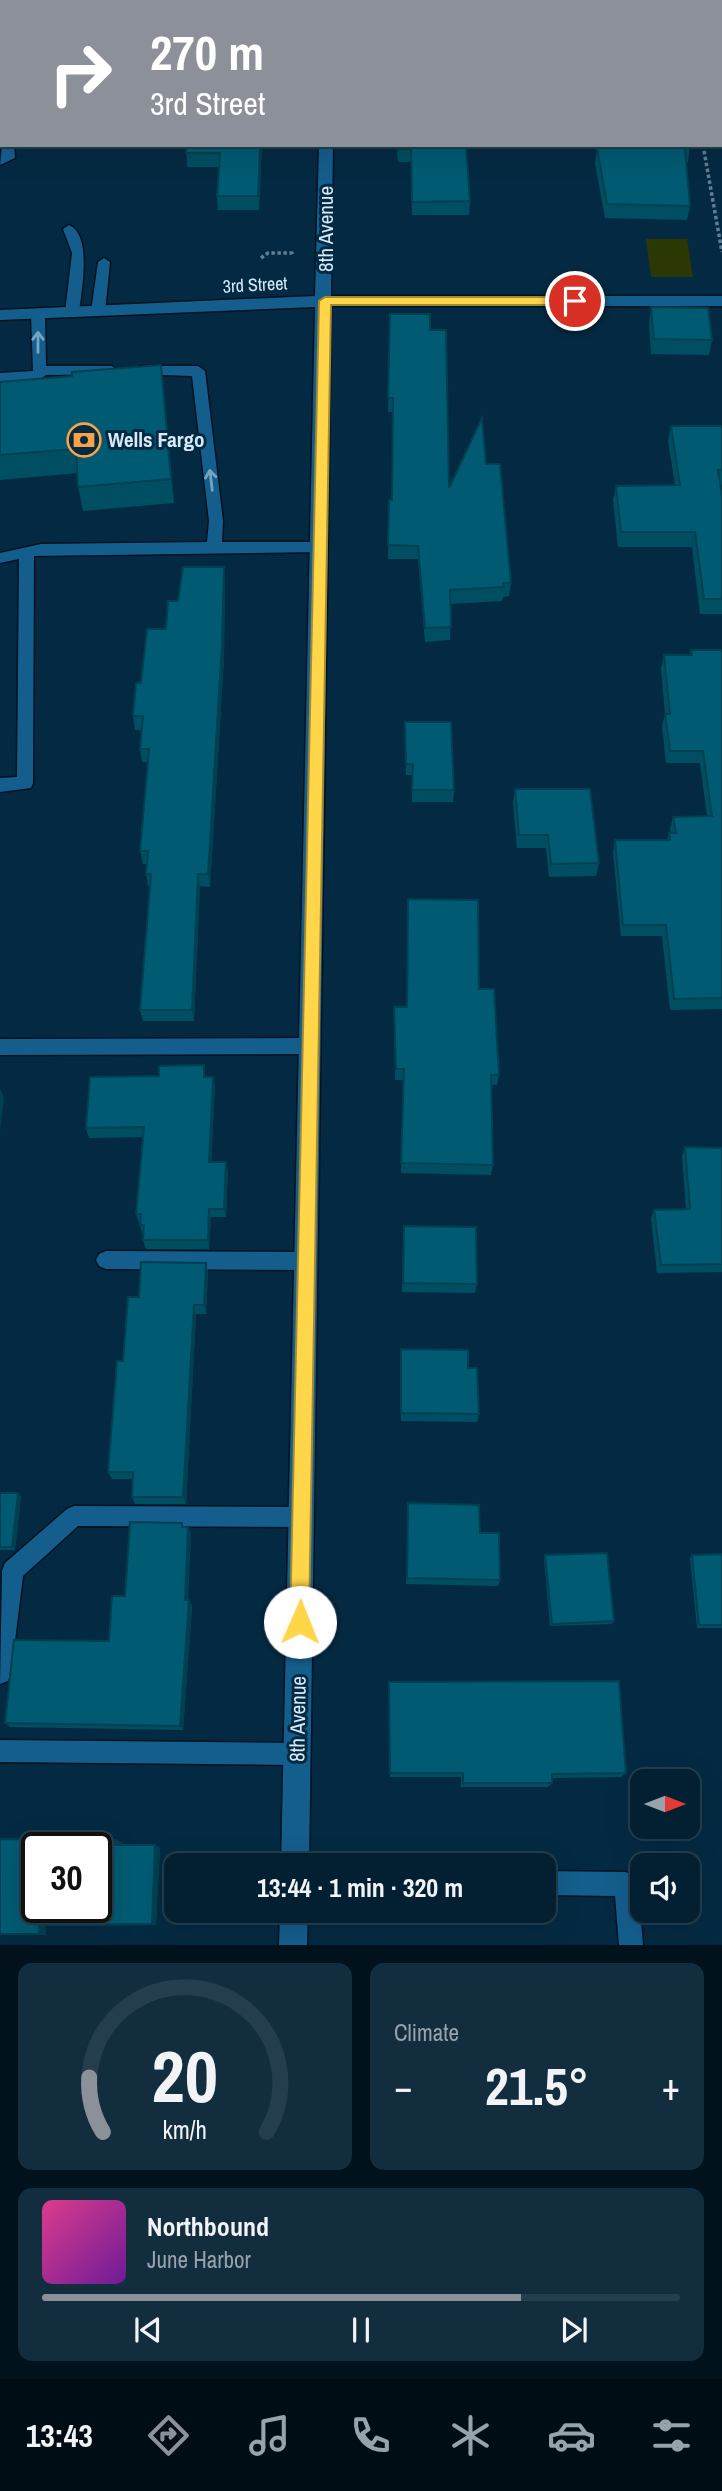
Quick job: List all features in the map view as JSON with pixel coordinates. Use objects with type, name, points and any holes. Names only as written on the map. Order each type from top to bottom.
[{"type":"street","name":"8th Avenue","points":[[295,1853],[326,147]]},
{"type":"street","name":"3rd Street","points":[[0,315],[325,301],[722,301]]},
{"type":"street","points":[[293,1945],[294,1923]]},
{"type":"lane","points":[[0,161],[9,158],[8,147]]},
{"type":"lane","points":[[69,229],[78,253],[72,313]]},
{"type":"lane","points":[[98,312],[104,262]]},
{"type":"lane","points":[[38,314],[39,370],[198,371],[215,521],[214,548]]},
{"type":"lane","points":[[0,378],[39,375]]},
{"type":"lane","points":[[0,558],[41,549],[320,547]]},
{"type":"lane","points":[[0,785],[25,783],[27,552]]},
{"type":"lane","points":[[0,1048],[311,1046]]},
{"type":"lane","points":[[106,1260],[306,1261]]},
{"type":"lane","points":[[0,1673],[13,1571],[74,1516],[302,1517]]},
{"type":"lane","points":[[0,1751],[297,1754]]},
{"type":"lane","points":[[556,1883],[626,1884],[631,1945]]},
{"type":"path","points":[[703,147],[722,252]]},
{"type":"path","points":[[261,258],[268,253],[292,253],[292,264]]},
{"type":"green space","points":[[646,239],[687,239],[693,277],[651,277]]},
{"type":"building","points":[[186,147],[260,147],[258,196],[217,196],[220,153],[186,153]]},
{"type":"building","points":[[466,147],[470,201],[412,202],[411,149],[398,149]]},
{"type":"building","points":[[691,147],[685,148],[690,206],[607,204],[597,148]]},
{"type":"building","points":[[651,307],[708,308],[712,340],[654,339]]},
{"type":"building","points":[[390,314],[430,314],[430,330],[446,330],[449,488],[482,418],[486,464],[500,464],[511,583],[503,583],[504,587],[450,590],[451,627],[425,628],[418,546],[388,545],[389,500],[392,500],[393,398],[388,398]]},
{"type":"building","name":"Wells Fargo","points":[[161,365],[171,479],[78,487],[76,449],[0,455],[0,382],[72,376],[72,372]]},
{"type":"building","points":[[671,426],[722,426],[722,470],[718,470],[722,496],[722,599],[704,599],[695,532],[621,532],[616,486],[680,485]]},
{"type":"building","points":[[183,567],[224,567],[208,874],[198,874],[192,1010],[140,1010],[151,874],[146,874],[148,851],[140,851],[149,749],[140,749],[143,716],[133,716],[136,683],[141,683],[147,629],[166,629],[168,601],[178,601]]},
{"type":"building","points":[[691,650],[722,650],[722,998],[674,999],[666,925],[623,925],[615,840],[670,840],[669,833],[676,833],[673,817],[712,816],[703,751],[670,751],[665,714],[670,714],[664,655],[692,655]]},
{"type":"building","points":[[405,722],[451,722],[454,790],[412,790],[413,764],[406,764]]},
{"type":"building","points":[[515,789],[590,789],[599,863],[551,864],[548,835],[519,835]]},
{"type":"building","points":[[408,899],[478,900],[479,989],[494,989],[499,1075],[491,1075],[493,1165],[401,1163],[404,1069],[396,1069],[394,1007],[407,1007]]},
{"type":"building","points":[[204,1065],[204,1077],[213,1077],[209,1162],[226,1162],[224,1209],[209,1209],[208,1240],[143,1240],[144,1225],[140,1225],[141,1214],[136,1214],[144,1127],[86,1128],[90,1077],[159,1076],[159,1066]]},
{"type":"building","points":[[685,1147],[722,1148],[722,1264],[661,1265],[654,1210],[690,1209]]},
{"type":"building","points":[[404,1226],[476,1227],[477,1284],[403,1283]]},
{"type":"building","points":[[141,1262],[206,1263],[204,1305],[194,1305],[183,1497],[132,1497],[133,1472],[108,1472],[117,1361],[123,1361],[128,1297],[139,1297]]},
{"type":"building","points":[[401,1349],[468,1350],[468,1368],[477,1368],[479,1414],[401,1413]]},
{"type":"building","points":[[0,1493],[18,1493],[12,1547],[0,1547]]},
{"type":"building","points":[[408,1503],[479,1505],[480,1533],[499,1533],[500,1580],[407,1578]]},
{"type":"building","points":[[130,1522],[182,1523],[182,1527],[188,1527],[185,1600],[189,1600],[180,1726],[5,1723],[14,1640],[109,1641],[112,1596],[125,1596]]},
{"type":"building","points":[[607,1553],[614,1621],[552,1624],[545,1555]]},
{"type":"building","points":[[722,1554],[722,1625],[699,1625],[692,1555]]},
{"type":"building","points":[[619,1681],[626,1773],[552,1774],[552,1783],[463,1783],[463,1773],[390,1773],[389,1682]]},
{"type":"building","points":[[0,1839],[21,1839],[21,1923],[112,1923],[112,1840],[115,1840],[115,1845],[155,1845],[152,1924],[39,1925],[39,1934],[0,1934]]},
{"type":"place","name":"Wells Fargo","points":[[84,440]]},
{"type":"route","points":[[300,1622],[325,301],[575,301]]}]
